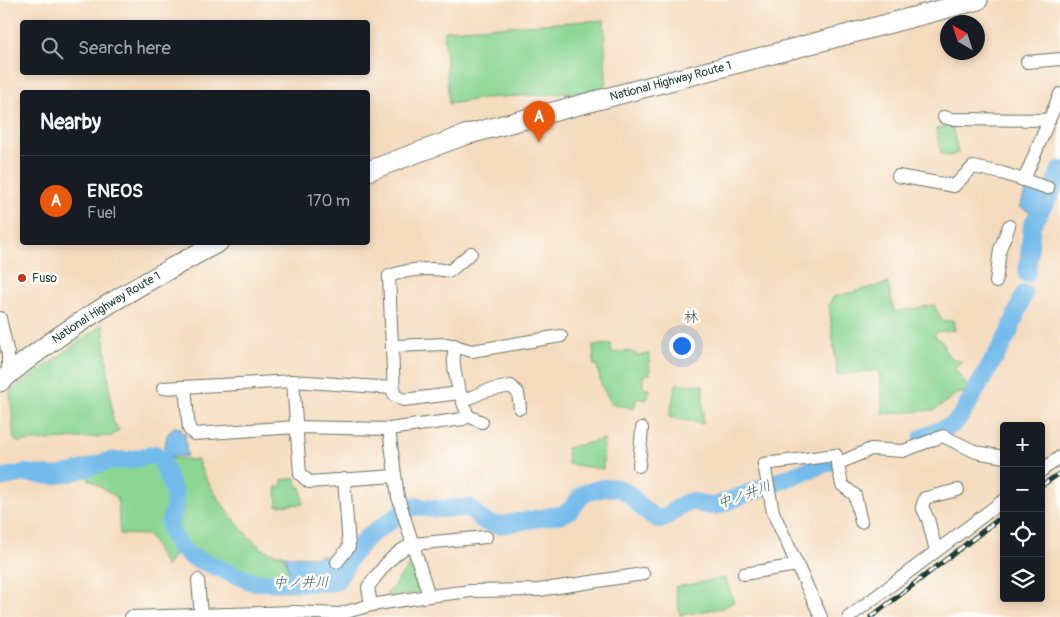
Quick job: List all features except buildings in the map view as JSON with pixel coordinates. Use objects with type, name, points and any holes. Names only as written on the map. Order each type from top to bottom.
[{"type":"highway","name":"National Highway Route 1","points":[[370,170],[465,135],[978,0]]},
{"type":"highway","name":"National Highway Route 1","points":[[4,379],[85,319],[154,277],[213,245]]},
{"type":"street","points":[[1028,62],[1060,60]]},
{"type":"street","points":[[1024,180],[1060,94]]},
{"type":"street","points":[[944,117],[951,119],[1049,120]]},
{"type":"street","points":[[898,176],[954,186],[972,168],[1024,180],[1048,188]]},
{"type":"street","points":[[996,282],[1000,249],[1009,226]]},
{"type":"street","points":[[471,253],[450,270],[438,268],[407,270],[389,276],[394,395],[403,400],[461,397],[485,390],[511,386],[518,393],[520,408]]},
{"type":"street","points":[[0,318],[8,354],[4,379]]},
{"type":"street","points":[[393,346],[454,346],[472,351],[544,337],[561,336]]},
{"type":"street","points":[[454,346],[452,357],[461,397],[468,416],[482,422]]},
{"type":"street","points":[[163,388],[293,381],[393,388]]},
{"type":"street","points":[[293,381],[300,474],[309,482],[396,476]]},
{"type":"street","points":[[185,387],[189,429],[194,434],[297,427],[388,429],[463,419],[468,416]]},
{"type":"street","points":[[639,466],[642,428]]},
{"type":"street","points":[[388,429],[403,511],[429,596]]},
{"type":"street","points":[[837,464],[871,449],[903,450],[943,436],[976,452],[1000,455]]},
{"type":"street","points":[[821,617],[773,512],[764,464],[836,455],[842,485],[855,495],[861,522]]},
{"type":"street","points":[[1045,468],[1060,457]]},
{"type":"street","points":[[337,562],[349,547],[344,479]]},
{"type":"street","points":[[936,551],[928,519],[922,507],[925,498],[958,490]]},
{"type":"street","points":[[849,617],[1000,503]]},
{"type":"street","points":[[371,605],[368,587],[390,558],[413,544],[486,536]]},
{"type":"street","points":[[744,574],[797,566]]},
{"type":"street","points":[[131,617],[293,612],[339,614],[371,605],[429,596],[471,591],[539,590],[644,574]]},
{"type":"street","points":[[198,580],[201,616]]},
{"type":"green space","points":[[604,20],[606,83],[601,91],[485,98],[449,104],[444,33],[447,30]]},
{"type":"green space","points":[[952,125],[958,153],[949,156],[941,154],[936,129]]},
{"type":"green space","points":[[888,283],[894,312],[934,305],[942,321],[953,320],[955,330],[936,332],[934,336],[943,342],[945,350],[949,355],[962,362],[954,367],[971,392],[956,394],[935,410],[883,414],[879,370],[837,375],[829,304],[833,297]]},
{"type":"green space","points":[[103,324],[113,421],[119,430],[112,436],[17,442],[14,439],[10,392]]},
{"type":"green space","points":[[611,344],[612,353],[625,351],[635,353],[636,355],[649,354],[650,374],[643,375],[643,388],[650,389],[647,400],[637,398],[634,409],[611,403],[601,384],[597,365],[594,365],[593,346]]},
{"type":"green space","points":[[676,384],[703,385],[703,424],[669,417]]},
{"type":"green space","points":[[604,439],[603,469],[568,464],[567,448]]},
{"type":"green space","points":[[151,457],[160,462],[171,499],[171,508],[166,522],[167,531],[177,550],[166,567],[149,535],[120,534],[116,497],[81,474],[107,466]]},
{"type":"green space","points":[[166,459],[198,460],[214,492],[233,518],[261,547],[276,554],[283,554],[291,577],[267,580],[240,575],[212,564],[188,548],[179,539],[173,526],[178,501],[175,483]]},
{"type":"green space","points":[[296,478],[297,487],[301,487],[303,504],[277,506],[276,487],[282,487],[282,480]]},
{"type":"green space","points":[[413,560],[421,586],[417,593],[386,596]]},
{"type":"green space","points":[[725,578],[734,602],[722,608],[680,615],[675,587]]},
{"type":"water","points":[[1027,186],[1045,192],[1032,213],[1020,207]]},
{"type":"water","points":[[174,427],[181,428],[182,433],[185,433],[187,456],[168,457],[164,452],[167,435]]},
{"type":"water","points":[[322,555],[340,568],[333,577],[291,577],[285,556],[316,557]]},
{"type":"waterway","name":"中ノ井川","points":[[1027,274],[1032,225],[1051,193],[1060,170]]},
{"type":"waterway","name":"中ノ井川","points":[[922,438],[952,425],[961,416],[1009,333],[1024,294]]},
{"type":"waterway","name":"中ノ井川","points":[[0,478],[25,473],[54,476],[108,461],[130,460],[155,454],[161,459],[175,495],[174,509],[169,524],[172,534],[180,548],[192,557],[252,582],[329,583],[337,581],[352,555],[367,537],[409,508],[416,506],[431,509],[470,508],[484,521],[501,525],[563,514],[569,511],[583,494],[600,489],[613,488],[622,489],[649,514],[660,520],[688,502],[715,506],[829,462]]},
{"type":"railway","points":[[1045,483],[1060,473]]},
{"type":"railway","points":[[871,617],[1000,518]]},
{"type":"place","name":"ENEOS","points":[[539,142]]},
{"type":"place","name":"Fuso","points":[[22,278]]},
{"type":"district","name":"林","points":[[691,317]]}]
